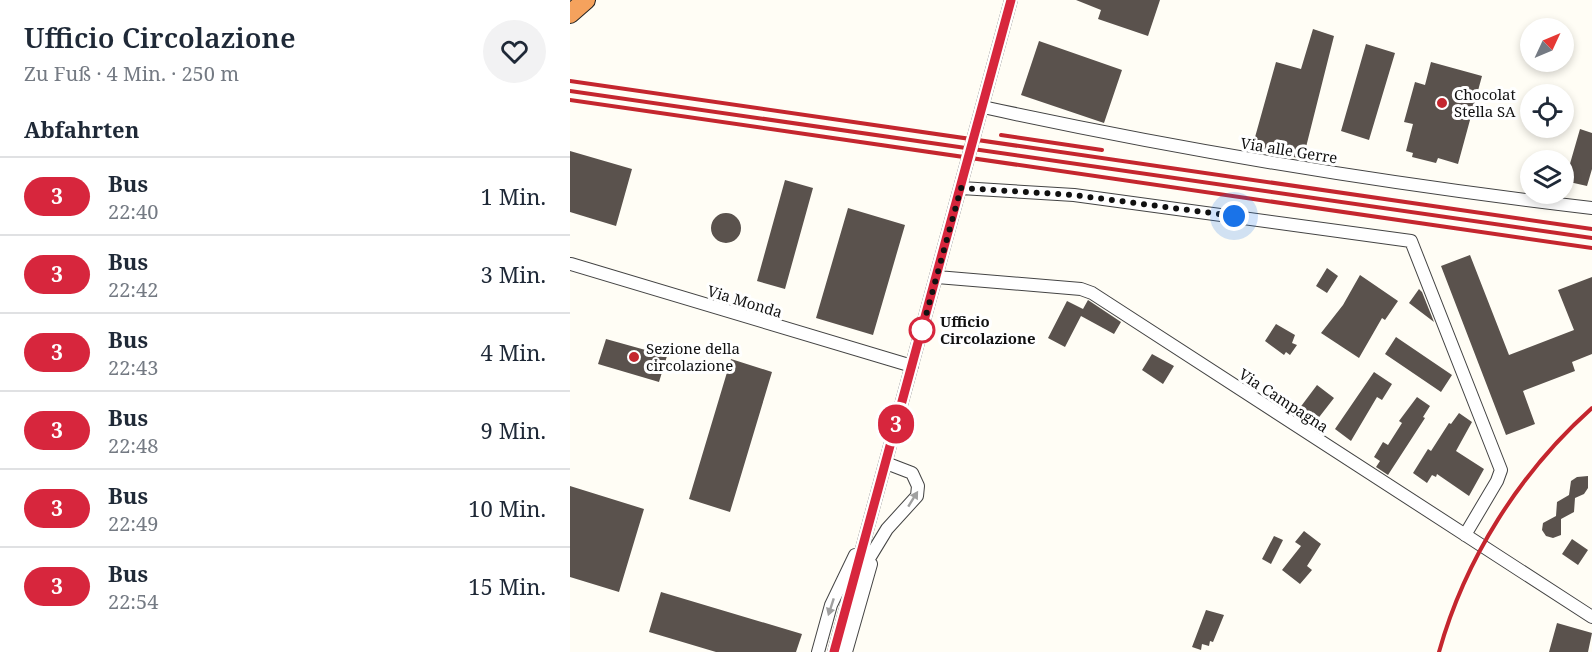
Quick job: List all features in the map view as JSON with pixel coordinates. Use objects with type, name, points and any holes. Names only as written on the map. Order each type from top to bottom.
[{"type":"highway","points":[[570,14],[586,0]]},
{"type":"street","points":[[834,652],[1011,0]]},
{"type":"street","name":"Via alle Gerre","points":[[983,107],[1107,134],[1295,167],[1592,208]]},
{"type":"street","points":[[961,188],[1108,199],[1411,241],[1501,470],[1497,481],[1465,535]]},
{"type":"street","name":"Via Monda","points":[[571,264],[912,366]]},
{"type":"street","name":"Via Campagna","points":[[937,277],[1081,289],[1092,293],[1592,617]]},
{"type":"street","points":[[852,587],[877,544],[894,521],[915,500],[918,491],[912,473],[886,462]]},
{"type":"street","points":[[818,652],[831,605],[865,535]]},
{"type":"street","points":[[846,652],[877,544]]},
{"type":"building","points":[[1076,0],[1160,0],[1148,36],[1098,19],[1101,10]]},
{"type":"building","points":[[1313,29],[1334,36],[1303,159],[1252,148],[1276,62],[1301,69]]},
{"type":"building","points":[[1039,41],[1122,70],[1104,123],[1021,95]]},
{"type":"building","points":[[1366,44],[1395,53],[1369,140],[1341,131]]},
{"type":"building","name":"Chocolat Stella SA","points":[[1431,62],[1482,76],[1458,164],[1438,158],[1436,163],[1412,157],[1413,153],[1406,151],[1413,124],[1404,122],[1415,82],[1425,85]]},
{"type":"building","points":[[1580,129],[1592,133],[1592,169],[1587,186],[1574,183],[1574,150]]},
{"type":"building","points":[[570,151],[632,169],[616,226],[570,212]]},
{"type":"building","points":[[785,180],[813,188],[785,289],[757,281]]},
{"type":"building","points":[[848,208],[905,225],[873,335],[816,318]]},
{"type":"building","points":[[726,213],[737,217],[741,228],[737,239],[726,243],[715,239],[711,228],[715,217]]},
{"type":"building","points":[[1470,255],[1509,355],[1574,330],[1558,290],[1592,277],[1592,354],[1572,362],[1575,371],[1523,391],[1535,424],[1506,435],[1441,266]]},
{"type":"building","points":[[1327,268],[1338,276],[1327,293],[1316,286]]},
{"type":"building","points":[[1360,275],[1398,301],[1385,320],[1382,318],[1359,358],[1321,333],[1343,305]]},
{"type":"building","points":[[1419,289],[1422,292],[1434,322],[1409,303]]},
{"type":"building","points":[[1088,300],[1121,322],[1114,334],[1081,316],[1065,347],[1048,338],[1067,301],[1083,309]]},
{"type":"building","points":[[1276,324],[1295,335],[1292,343],[1297,345],[1290,355],[1286,352],[1284,355],[1265,341]]},
{"type":"building","points":[[1396,337],[1452,375],[1441,392],[1385,354]]},
{"type":"building","points":[[606,339],[667,356],[659,382],[598,364]]},
{"type":"building","points":[[1152,354],[1174,366],[1163,384],[1142,370]]},
{"type":"building","points":[[731,359],[772,372],[730,512],[689,499]]},
{"type":"building","points":[[1374,372],[1392,384],[1382,400],[1377,397],[1351,441],[1335,429]]},
{"type":"building","points":[[1317,385],[1334,398],[1313,425],[1296,413]]},
{"type":"building","points":[[1417,397],[1430,406],[1423,417],[1425,418],[1388,475],[1376,467],[1380,461],[1374,457],[1383,442],[1388,445],[1402,423],[1399,421]]},
{"type":"building","points":[[1459,413],[1472,422],[1456,451],[1484,469],[1469,496],[1437,474],[1436,477],[1432,475],[1427,483],[1413,473],[1428,449],[1431,451],[1449,423],[1451,424]]},
{"type":"building","points":[[1588,476],[1588,488],[1584,494],[1575,498],[1574,512],[1561,519],[1561,535],[1553,538],[1546,536],[1542,530],[1543,523],[1556,516],[1557,502],[1569,495],[1571,481],[1577,477]]},
{"type":"building","points":[[570,486],[644,509],[619,592],[570,577]]},
{"type":"building","points":[[1304,531],[1321,544],[1307,566],[1312,570],[1300,584],[1282,570],[1301,546],[1295,542]]},
{"type":"building","points":[[1274,536],[1283,540],[1271,564],[1262,559]]},
{"type":"building","points":[[1572,539],[1588,550],[1578,565],[1562,554]]},
{"type":"building","points":[[661,592],[802,634],[796,652],[716,652],[649,632]]},
{"type":"building","points":[[1206,610],[1224,615],[1213,642],[1210,641],[1209,646],[1202,644],[1201,650],[1192,647]]},
{"type":"building","points":[[1557,623],[1592,633],[1588,652],[1549,652]]},
{"type":"railway","points":[[570,81],[1592,229]]},
{"type":"railway","points":[[570,91],[1592,238]]},
{"type":"railway","points":[[570,100],[1592,248]]},
{"type":"railway","points":[[1001,135],[1102,150]]},
{"type":"railway","points":[[1439,652],[1464,584],[1498,519],[1541,460],[1592,408]]},
{"type":"bus line","name":"3","points":[[834,652],[1011,0]]},
{"type":"place","name":"Chocolat Stella SA","points":[[1442,103]]},
{"type":"place","name":"Ufficio Circolazione","points":[[922,330]]},
{"type":"place","name":"Sezione della circolazione","points":[[634,357]]},
{"type":"route","points":[[922,330],[920,337],[961,188],[1074,195],[1234,216]]}]
